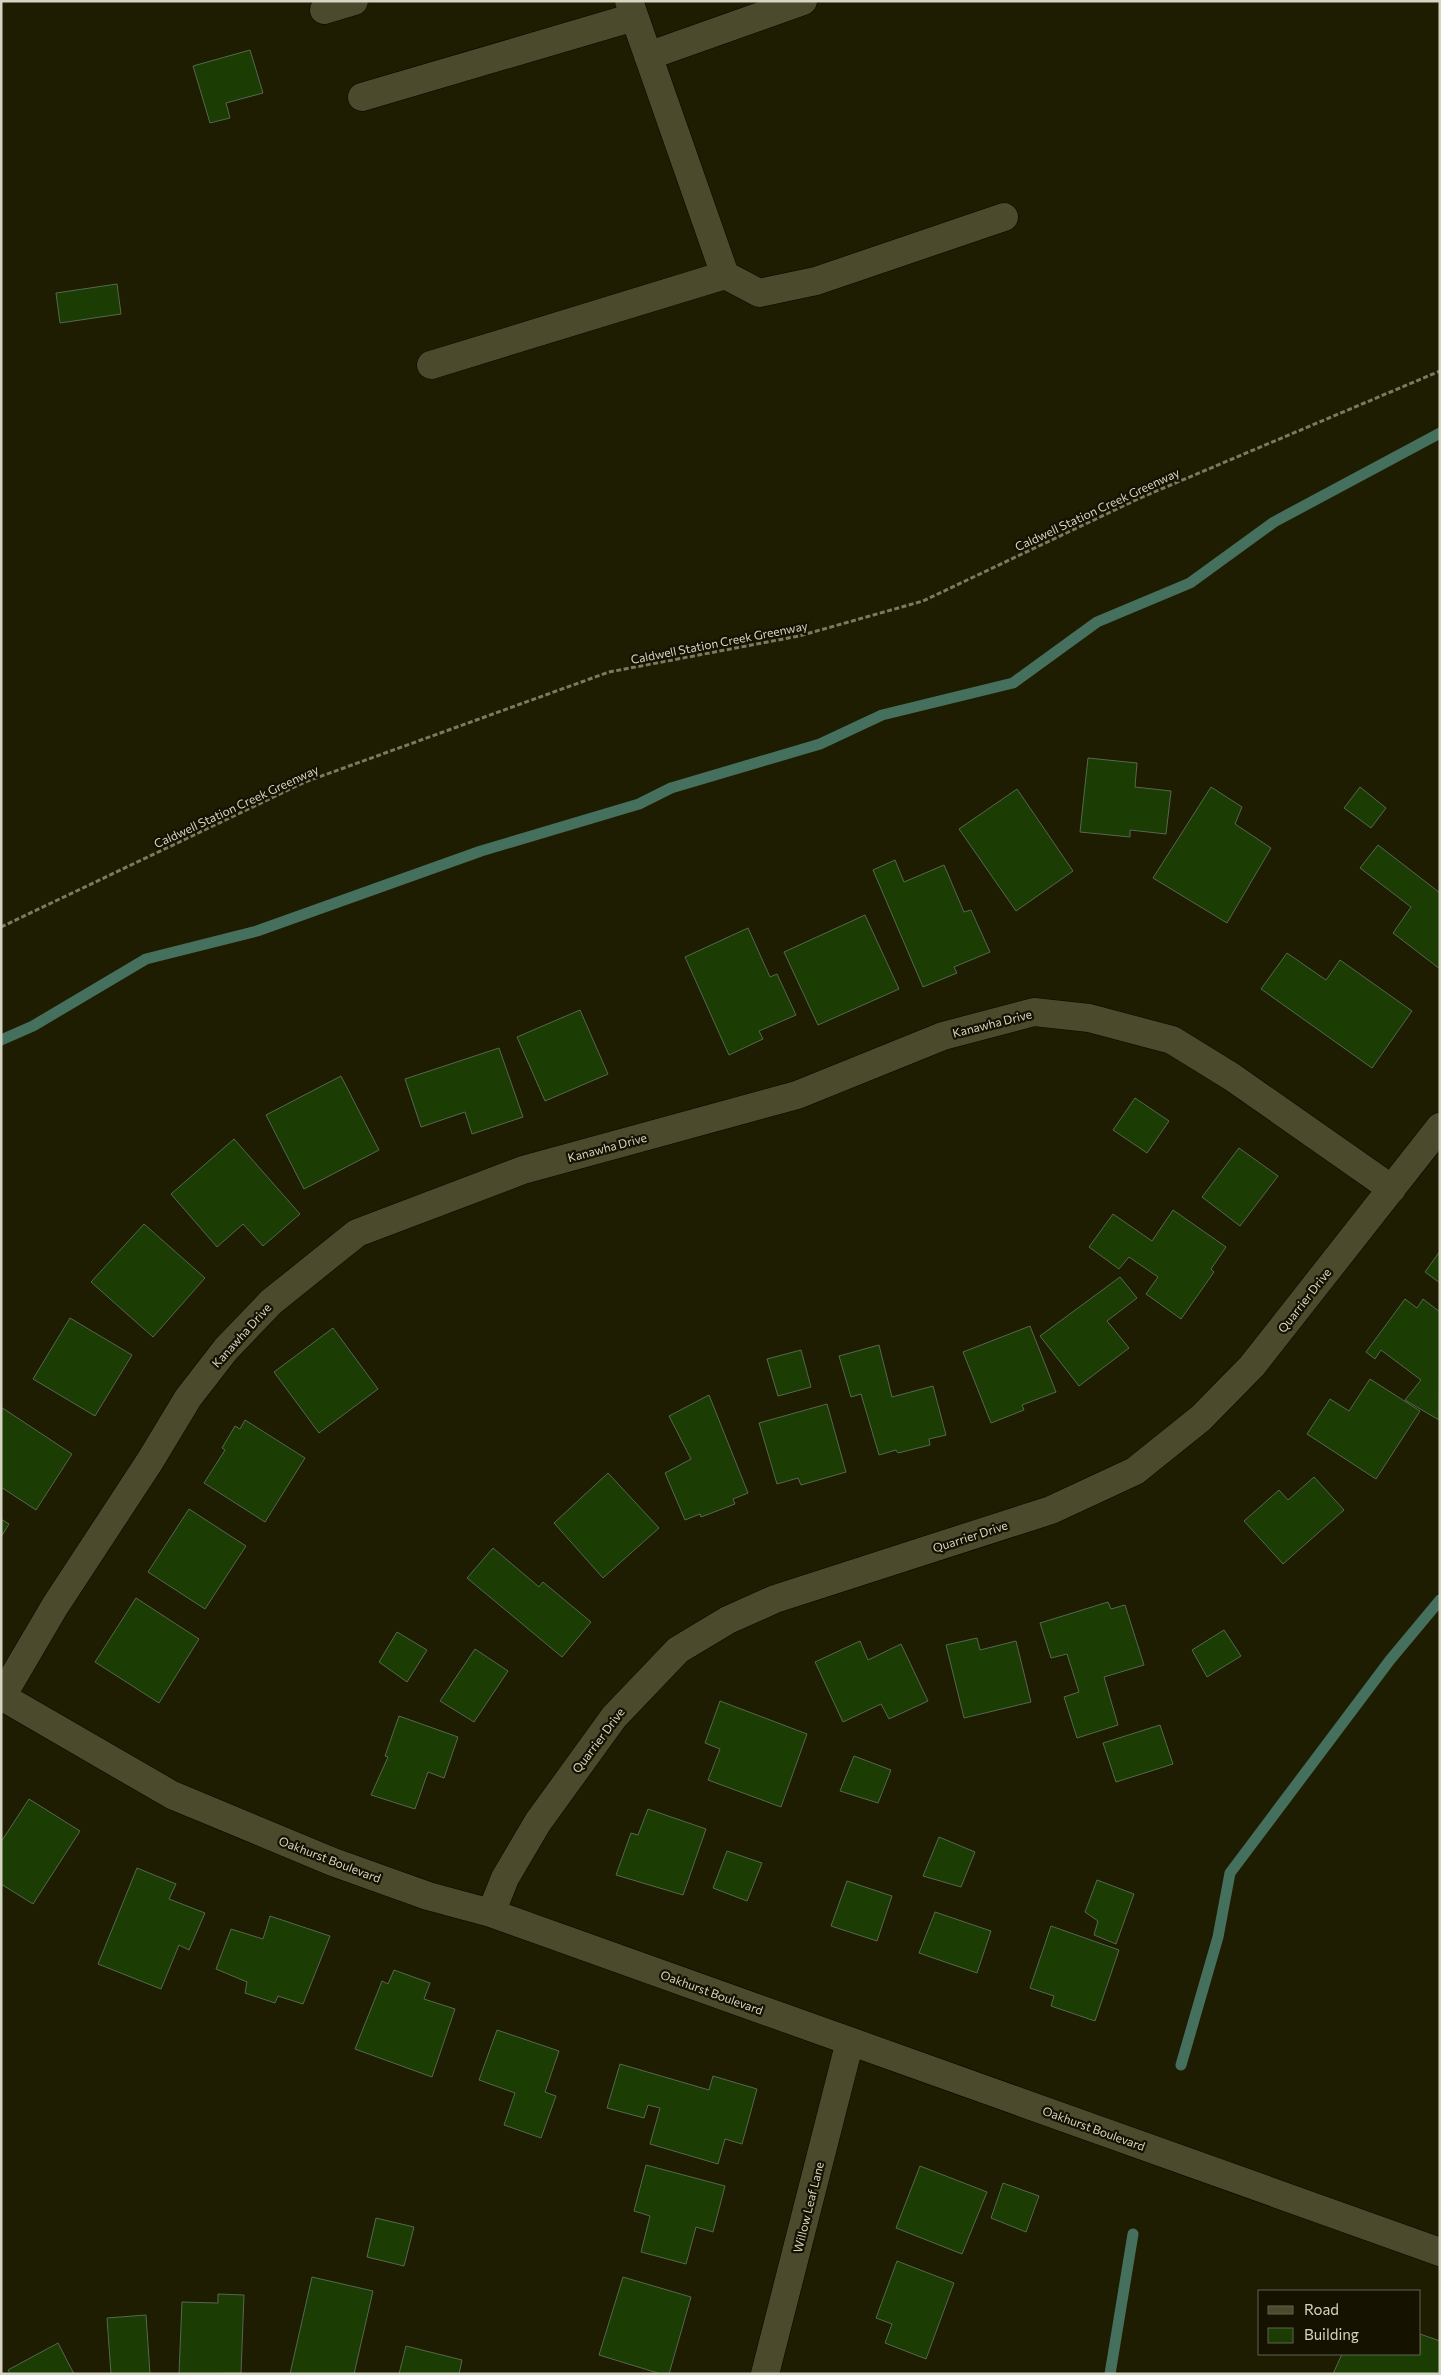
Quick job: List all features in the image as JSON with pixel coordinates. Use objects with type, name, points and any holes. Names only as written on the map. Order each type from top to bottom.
[{"type":"street","points":[[324,10],[354,1]]},
{"type":"street","points":[[648,56],[803,1]]},
{"type":"street","points":[[362,97],[631,9],[725,275]]},
{"type":"street","points":[[431,364],[725,275],[759,292],[806,283],[1004,217]]},
{"type":"street","name":"Kanawha Drive","points":[[2,1697],[55,1606],[150,1461],[188,1398],[226,1349],[271,1302],[357,1233],[523,1170],[797,1095],[942,1036],[1034,1012],[1089,1018],[1172,1040],[1232,1077],[1392,1189]]},
{"type":"street","name":"Quarrier Drive","points":[[491,1913],[505,1878],[538,1822],[614,1717],[678,1650],[728,1620],[775,1599],[1051,1510],[1135,1471],[1201,1418],[1252,1366],[1440,1128]]},
{"type":"street","name":"Oakhurst Boulevard","points":[[2,1697],[172,1794],[333,1862],[428,1896],[491,1913],[1440,2252]]},
{"type":"street","name":"Willow Leaf Lane","points":[[765,2374],[850,2041]]},
{"type":"path","name":"Caldwell Station Creek Greenway","points":[[1,927],[305,782],[609,672],[799,636],[923,601],[1140,498],[1440,372]]},
{"type":"building","points":[[250,50],[263,93],[226,103],[230,118],[210,123],[193,66]]},
{"type":"building","points":[[117,284],[121,314],[60,323],[56,293]]},
{"type":"building","points":[[1088,758],[1137,763],[1135,787],[1171,791],[1166,834],[1130,830],[1130,837],[1080,832]]},
{"type":"building","points":[[1211,787],[1242,807],[1235,824],[1271,848],[1227,923],[1153,878]]},
{"type":"building","points":[[1360,787],[1386,808],[1371,828],[1344,808]]},
{"type":"building","points":[[1017,789],[1073,871],[1016,911],[959,829]]},
{"type":"building","points":[[1378,845],[1440,893],[1440,969],[1393,933],[1411,907],[1360,868]]},
{"type":"building","points":[[895,860],[904,882],[944,865],[964,912],[971,910],[990,952],[954,967],[957,973],[923,987],[873,870]]},
{"type":"building","points":[[865,915],[899,989],[818,1025],[784,952]]},
{"type":"building","points":[[748,928],[770,977],[777,974],[796,1015],[759,1031],[763,1039],[729,1055],[685,957]]},
{"type":"building","points":[[1287,953],[1326,980],[1340,960],[1412,1011],[1372,1068],[1261,989]]},
{"type":"building","points":[[580,1010],[608,1074],[545,1101],[517,1037]]},
{"type":"building","points":[[499,1048],[523,1117],[472,1134],[465,1112],[421,1127],[405,1079]]},
{"type":"building","points":[[341,1076],[379,1150],[304,1189],[266,1115]]},
{"type":"building","points":[[1135,1098],[1169,1121],[1147,1153],[1113,1130]]},
{"type":"building","points":[[234,1139],[300,1214],[263,1246],[243,1224],[217,1247],[171,1194]]},
{"type":"building","points":[[1239,1148],[1278,1176],[1240,1226],[1202,1197]]},
{"type":"building","points":[[1173,1210],[1226,1247],[1211,1269],[1214,1272],[1181,1319],[1146,1294],[1158,1277],[1129,1257],[1119,1269],[1089,1247],[1113,1214],[1152,1241]]},
{"type":"building","points":[[144,1224],[205,1278],[153,1337],[91,1282]]},
{"type":"building","points":[[1440,1251],[1440,1283],[1425,1272]]},
{"type":"building","points":[[1120,1277],[1137,1298],[1107,1321],[1129,1348],[1079,1386],[1040,1336]]},
{"type":"building","points":[[1405,1299],[1417,1308],[1423,1299],[1440,1312],[1439,1420],[1405,1400],[1421,1380],[1381,1350],[1375,1359],[1366,1352]]},
{"type":"building","points":[[70,1318],[132,1355],[95,1416],[33,1379]]},
{"type":"building","points":[[1030,1326],[1056,1392],[1022,1405],[1024,1410],[991,1423],[963,1352]]},
{"type":"building","points":[[333,1328],[378,1389],[319,1433],[274,1372]]},
{"type":"building","points":[[879,1345],[892,1397],[933,1386],[946,1435],[929,1439],[930,1445],[898,1453],[896,1450],[879,1455],[861,1394],[851,1397],[839,1356]]},
{"type":"building","points":[[801,1350],[811,1387],[778,1396],[767,1359]]},
{"type":"building","points":[[1370,1379],[1420,1411],[1376,1479],[1307,1434],[1330,1399],[1349,1411]]},
{"type":"building","points":[[709,1395],[748,1493],[733,1499],[735,1504],[701,1517],[700,1514],[685,1520],[665,1473],[691,1459],[669,1416]]},
{"type":"building","points":[[827,1404],[846,1472],[801,1485],[798,1478],[777,1484],[759,1423]]},
{"type":"building","points":[[1,1407],[72,1454],[36,1510],[1,1487]]},
{"type":"building","points":[[245,1420],[305,1458],[265,1522],[204,1483],[225,1450],[222,1448],[235,1426],[240,1429]]},
{"type":"building","points":[[608,1473],[659,1528],[603,1578],[554,1523]]},
{"type":"building","points":[[1314,1477],[1344,1510],[1283,1564],[1244,1521],[1279,1490],[1288,1500]]},
{"type":"building","points":[[189,1509],[246,1546],[205,1609],[148,1572]]},
{"type":"building","points":[[1,1519],[9,1524],[1,1537]]},
{"type":"building","points":[[493,1548],[539,1587],[543,1582],[591,1622],[562,1657],[467,1578]]},
{"type":"building","points":[[136,1598],[199,1639],[159,1703],[95,1662]]},
{"type":"building","points":[[1108,1602],[1111,1609],[1125,1605],[1144,1665],[1104,1677],[1118,1725],[1077,1738],[1064,1697],[1079,1692],[1067,1654],[1051,1658],[1040,1623]]},
{"type":"building","points":[[1224,1630],[1241,1656],[1207,1677],[1192,1650]]},
{"type":"building","points":[[397,1632],[427,1650],[407,1682],[379,1662]]},
{"type":"building","points":[[977,1638],[980,1650],[1016,1641],[1031,1702],[964,1718],[946,1645]]},
{"type":"building","points":[[860,1641],[868,1660],[901,1644],[928,1701],[889,1719],[881,1704],[843,1722],[815,1662]]},
{"type":"building","points":[[475,1649],[508,1671],[474,1722],[440,1701]]},
{"type":"building","points":[[720,1701],[807,1734],[781,1807],[708,1780],[720,1749],[705,1743]]},
{"type":"building","points":[[399,1716],[458,1737],[444,1778],[428,1772],[415,1809],[371,1795],[388,1757],[385,1756]]},
{"type":"building","points":[[1160,1725],[1173,1764],[1116,1782],[1103,1743]]},
{"type":"building","points":[[854,1756],[891,1770],[878,1803],[840,1791]]},
{"type":"building","points":[[29,1799],[80,1831],[33,1904],[1,1884],[1,1842]]},
{"type":"building","points":[[648,1809],[706,1829],[683,1895],[616,1875],[631,1833],[638,1835]]},
{"type":"building","points":[[939,1837],[975,1852],[961,1887],[923,1876]]},
{"type":"building","points":[[727,1851],[762,1863],[747,1901],[713,1888]]},
{"type":"building","points":[[137,1868],[176,1884],[169,1899],[205,1913],[189,1950],[179,1945],[161,1989],[98,1964]]},
{"type":"building","points":[[1097,1880],[1134,1894],[1116,1944],[1094,1935],[1098,1921],[1085,1912]]},
{"type":"building","points":[[847,1881],[892,1896],[877,1941],[831,1926]]},
{"type":"building","points":[[935,1912],[991,1931],[977,1973],[919,1953]]},
{"type":"building","points":[[270,1916],[330,1936],[303,2004],[278,1996],[275,2003],[245,1993],[247,1982],[216,1969],[231,1929],[263,1939]]},
{"type":"building","points":[[1051,1926],[1119,1950],[1095,2021],[1051,2006],[1054,1996],[1030,1988]]},
{"type":"building","points":[[394,1970],[430,1983],[424,1999],[455,2009],[432,2077],[355,2049],[382,1981],[388,1984]]},
{"type":"building","points":[[497,2030],[559,2051],[545,2092],[556,2096],[541,2138],[504,2125],[515,2093],[479,2080]]},
{"type":"building","points":[[620,2064],[709,2090],[713,2076],[757,2089],[742,2144],[725,2139],[718,2164],[650,2144],[660,2108],[648,2105],[644,2118],[607,2108]]},
{"type":"building","points":[[646,2165],[725,2186],[713,2232],[696,2227],[686,2264],[641,2252],[650,2216],[634,2211]]},
{"type":"building","points":[[920,2166],[987,2192],[962,2254],[896,2228]]},
{"type":"building","points":[[1003,2183],[1039,2196],[1026,2232],[991,2218]]},
{"type":"building","points":[[376,2218],[414,2227],[404,2266],[367,2257]]},
{"type":"building","points":[[897,2261],[954,2283],[926,2359],[885,2343],[892,2324],[876,2318]]},
{"type":"building","points":[[312,2277],[373,2291],[354,2374],[290,2374]]},
{"type":"building","points":[[623,2277],[691,2297],[669,2374],[661,2374],[599,2355]]},
{"type":"building","points":[[218,2294],[244,2295],[241,2373],[179,2374],[182,2302],[218,2303]]},
{"type":"building","points":[[146,2315],[150,2374],[111,2374],[107,2318]]},
{"type":"building","points":[[1421,2334],[1440,2341],[1440,2374],[1333,2374],[1342,2355],[1421,2355]]},
{"type":"building","points":[[58,2343],[74,2374],[10,2374],[8,2370]]},
{"type":"building","points":[[406,2346],[462,2360],[459,2374],[399,2374]]},
{"type":"waterway","points":[[1,1040],[33,1026],[146,959],[257,931],[481,851],[639,804],[671,788],[820,744],[882,715],[1013,683],[1097,622],[1190,583],[1274,522],[1440,433]]},
{"type":"waterway","points":[[1181,2065],[1218,1937],[1230,1873],[1390,1660],[1440,1600]]},
{"type":"waterway","points":[[1110,2374],[1133,2234]]}]
